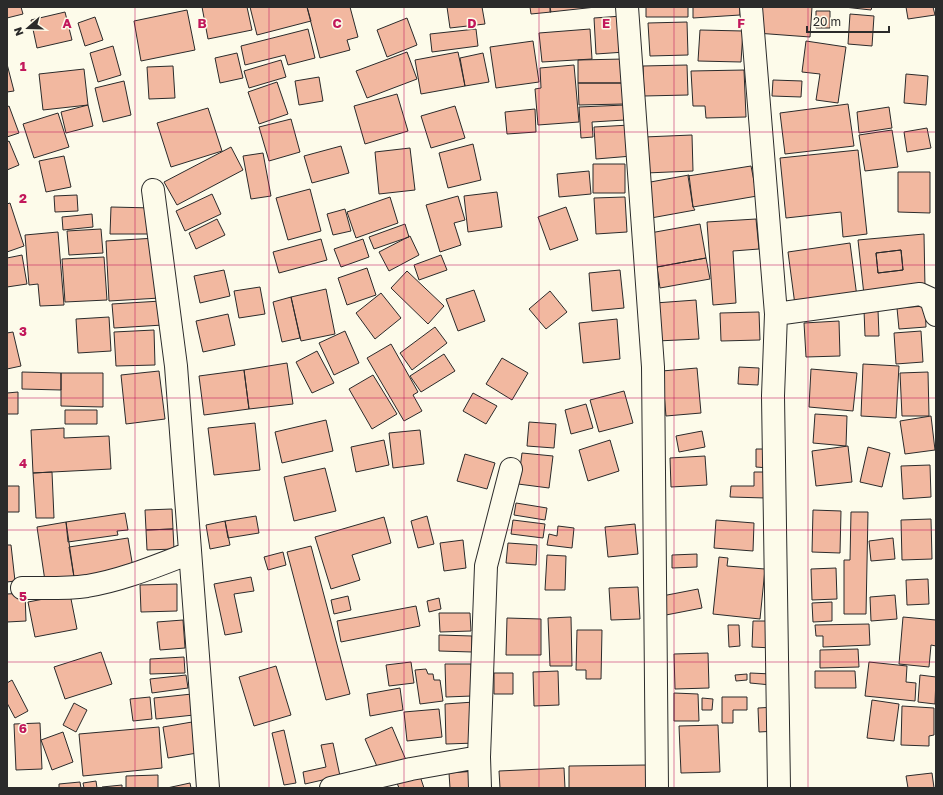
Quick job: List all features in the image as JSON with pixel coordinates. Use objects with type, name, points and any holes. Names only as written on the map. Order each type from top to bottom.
[{"type":"street","points":[[627,7],[653,367],[657,788]]},
{"type":"street","points":[[751,7],[776,314],[773,396],[779,788]]},
{"type":"street","points":[[153,190],[176,366],[208,788]]},
{"type":"street","points":[[776,314],[920,294],[932,299],[936,315]]},
{"type":"street","points":[[480,788],[479,757],[486,566],[511,469]]},
{"type":"street","points":[[22,588],[63,588],[87,586],[137,573],[190,553]]},
{"type":"street","points":[[331,788],[411,769],[479,757]]},
{"type":"building","points":[[7,7],[21,7],[23,14],[7,18]]},
{"type":"building","points":[[202,7],[247,7],[252,30],[208,39]]},
{"type":"building","points":[[250,7],[307,7],[311,21],[257,35]]},
{"type":"building","points":[[307,7],[350,7],[358,37],[347,40],[350,50],[320,58]]},
{"type":"building","points":[[447,7],[482,7],[485,24],[450,28]]},
{"type":"building","points":[[530,7],[550,7],[551,12],[531,14]]},
{"type":"building","points":[[550,7],[596,7],[550,12]]},
{"type":"building","points":[[646,7],[688,7],[688,17],[646,17]]},
{"type":"building","points":[[693,7],[740,7],[740,15],[693,18]]},
{"type":"building","points":[[758,7],[812,7],[810,37],[756,33]]},
{"type":"building","points":[[844,7],[872,7],[871,10]]},
{"type":"building","points":[[906,7],[933,7],[935,15],[908,19]]},
{"type":"building","points":[[187,10],[195,50],[141,61],[134,21]]},
{"type":"building","points":[[816,11],[830,11],[830,28],[816,28]]},
{"type":"building","points":[[65,12],[72,40],[37,48],[31,20]]},
{"type":"building","points":[[850,14],[874,16],[872,46],[848,44]]},
{"type":"building","points":[[622,16],[625,52],[596,54],[594,18]]},
{"type":"building","points":[[95,17],[103,40],[85,46],[78,23]]},
{"type":"building","points":[[407,18],[417,45],[387,57],[377,30]]},
{"type":"building","points":[[687,22],[688,55],[650,56],[648,23]]},
{"type":"building","points":[[308,29],[315,58],[288,65],[285,55],[245,65],[241,46]]},
{"type":"building","points":[[476,29],[478,46],[432,52],[430,34]]},
{"type":"building","points":[[590,29],[592,59],[542,62],[539,33]]},
{"type":"building","points":[[700,30],[743,31],[741,62],[698,61]]},
{"type":"building","points":[[533,41],[539,82],[496,88],[490,47]]},
{"type":"building","points":[[806,41],[846,47],[838,103],[816,100],[820,74],[802,72]]},
{"type":"building","points":[[113,46],[121,75],[98,82],[90,53]]},
{"type":"building","points":[[407,52],[417,79],[367,98],[356,71]]},
{"type":"building","points":[[458,52],[465,86],[421,94],[415,60]]},
{"type":"building","points":[[237,53],[243,78],[220,83],[215,58]]},
{"type":"building","points":[[483,53],[489,82],[465,86],[460,58]]},
{"type":"building","points":[[624,59],[624,83],[578,83],[578,60]]},
{"type":"building","points":[[281,60],[286,77],[249,88],[244,71]]},
{"type":"building","points":[[7,64],[14,91],[7,92]]},
{"type":"building","points":[[574,65],[579,122],[538,125],[535,89],[541,88],[540,68]]},
{"type":"building","points":[[687,65],[688,95],[644,96],[643,66]]},
{"type":"building","points":[[173,66],[175,98],[149,99],[147,67]]},
{"type":"building","points":[[84,69],[88,105],[43,110],[39,74]]},
{"type":"building","points":[[744,70],[746,117],[706,118],[705,106],[693,106],[691,71]]},
{"type":"building","points":[[906,74],[928,76],[926,105],[904,103]]},
{"type":"building","points":[[319,77],[323,101],[299,105],[295,81]]},
{"type":"building","points":[[773,80],[802,81],[801,97],[772,96]]},
{"type":"building","points":[[124,81],[131,115],[103,122],[95,88]]},
{"type":"building","points":[[277,82],[288,114],[259,124],[248,92]]},
{"type":"building","points":[[578,83],[624,83],[624,104],[579,105]]},
{"type":"building","points":[[397,94],[408,131],[365,144],[354,106]]},
{"type":"building","points":[[848,104],[854,146],[785,154],[780,113]]},
{"type":"building","points":[[88,105],[93,126],[66,133],[61,112]]},
{"type":"building","points":[[625,105],[625,120],[592,122],[593,137],[581,138],[579,107]]},
{"type":"building","points":[[9,106],[19,133],[7,137],[7,107]]},
{"type":"building","points":[[455,106],[465,138],[431,148],[421,116]]},
{"type":"building","points":[[889,107],[892,128],[859,133],[857,112]]},
{"type":"building","points":[[208,108],[222,151],[171,167],[157,123]]},
{"type":"building","points":[[535,109],[536,132],[507,134],[505,112]]},
{"type":"building","points":[[58,113],[69,147],[34,158],[23,124]]},
{"type":"building","points":[[291,119],[300,152],[269,161],[259,127]]},
{"type":"building","points":[[630,125],[632,156],[596,159],[594,127]]},
{"type":"building","points":[[927,128],[931,148],[907,152],[904,132]]},
{"type":"building","points":[[892,130],[898,167],[865,171],[859,135]]},
{"type":"building","points":[[692,135],[693,171],[646,173],[644,137]]},
{"type":"building","points":[[9,141],[19,165],[7,170],[7,142]]},
{"type":"building","points":[[473,144],[481,180],[448,188],[439,153]]},
{"type":"building","points":[[341,146],[349,173],[312,183],[304,156]]},
{"type":"building","points":[[231,147],[243,170],[177,205],[164,182]]},
{"type":"building","points":[[410,148],[415,190],[379,194],[375,152]]},
{"type":"building","points":[[858,150],[867,234],[843,237],[841,212],[786,218],[780,158]]},
{"type":"building","points":[[263,153],[271,196],[251,199],[243,156]]},
{"type":"building","points":[[64,156],[71,187],[46,192],[39,161]]},
{"type":"building","points":[[593,164],[625,164],[625,193],[593,193]]},
{"type":"building","points":[[751,166],[757,196],[693,207],[688,176]]},
{"type":"building","points":[[589,171],[591,194],[559,197],[557,174]]},
{"type":"building","points":[[898,172],[930,172],[930,213],[898,212]]},
{"type":"building","points":[[689,175],[693,207],[695,210],[651,218],[645,183]]},
{"type":"building","points":[[310,189],[321,231],[288,240],[276,198]]},
{"type":"building","points":[[497,192],[502,227],[468,232],[464,196]]},
{"type":"building","points":[[212,194],[221,214],[185,231],[176,211]]},
{"type":"building","points":[[77,195],[78,211],[55,212],[54,196]]},
{"type":"building","points":[[458,196],[465,220],[454,223],[461,245],[440,252],[426,205]]},
{"type":"building","points":[[390,197],[398,223],[356,238],[347,212]]},
{"type":"building","points":[[625,197],[627,232],[596,234],[594,198]]},
{"type":"building","points":[[10,203],[24,246],[7,252],[7,204]]},
{"type":"building","points":[[111,207],[153,208],[152,234],[110,234]]},
{"type":"building","points":[[566,207],[578,240],[550,250],[538,217]]},
{"type":"building","points":[[345,209],[351,231],[333,235],[327,214]]},
{"type":"building","points":[[92,214],[93,227],[63,230],[62,217]]},
{"type":"building","points":[[217,219],[225,235],[196,249],[189,233]]},
{"type":"building","points":[[756,219],[759,249],[733,251],[736,303],[713,305],[707,222]]},
{"type":"building","points":[[405,224],[409,237],[374,249],[369,237]]},
{"type":"building","points":[[700,224],[706,258],[657,267],[650,233]]},
{"type":"building","points":[[101,229],[103,253],[69,255],[67,231]]},
{"type":"building","points":[[58,232],[64,305],[40,306],[38,284],[29,285],[25,235]]},
{"type":"building","points":[[924,234],[925,288],[864,295],[858,240]],"holes":[[[901,250],[903,270],[878,273],[876,253]]]},
{"type":"building","points":[[410,236],[419,255],[389,271],[379,252]]},
{"type":"building","points":[[156,238],[160,298],[109,301],[106,241]]},
{"type":"building","points":[[321,239],[327,260],[279,273],[273,252]]},
{"type":"building","points":[[363,239],[369,257],[341,267],[334,249]]},
{"type":"building","points":[[850,243],[857,297],[795,305],[788,252]]},
{"type":"building","points":[[901,250],[903,270],[878,273],[876,253]]},
{"type":"building","points":[[22,255],[27,284],[7,287],[7,258]]},
{"type":"building","points":[[441,255],[447,270],[419,280],[414,265]]},
{"type":"building","points":[[104,257],[107,300],[65,302],[62,259]]},
{"type":"building","points":[[706,258],[710,279],[660,288],[657,267]]},
{"type":"building","points":[[367,268],[376,295],[347,305],[338,278]]},
{"type":"building","points":[[224,270],[230,296],[200,303],[194,276]]},
{"type":"building","points":[[620,270],[624,308],[592,311],[589,273]]},
{"type":"building","points":[[407,271],[444,306],[428,324],[391,288]]},
{"type":"building","points":[[260,287],[265,314],[239,318],[234,291]]},
{"type":"building","points":[[326,289],[335,334],[301,341],[291,297]]},
{"type":"building","points":[[474,290],[485,321],[458,331],[446,299]]},
{"type":"building","points":[[550,291],[567,312],[546,329],[529,309]]},
{"type":"building","points":[[381,293],[401,318],[375,339],[356,313]]},
{"type":"building","points":[[291,297],[300,338],[282,342],[273,302]]},
{"type":"building","points":[[696,300],[699,339],[657,341],[655,303]]},
{"type":"building","points":[[161,301],[163,325],[114,328],[112,304]]},
{"type":"building","points":[[925,306],[926,327],[899,329],[897,308]]},
{"type":"building","points":[[864,310],[878,310],[879,336],[865,336]]},
{"type":"building","points":[[759,312],[760,340],[721,341],[720,313]]},
{"type":"building","points":[[228,314],[235,345],[203,352],[196,321]]},
{"type":"building","points":[[109,317],[111,351],[78,353],[76,319]]},
{"type":"building","points":[[617,319],[620,359],[583,363],[579,323]]},
{"type":"building","points":[[839,321],[840,356],[806,357],[804,323]]},
{"type":"building","points":[[435,327],[447,343],[412,370],[400,353]]},
{"type":"building","points":[[154,330],[155,365],[116,366],[114,332]]},
{"type":"building","points":[[345,331],[359,363],[334,375],[319,343]]},
{"type":"building","points":[[921,331],[923,362],[896,364],[894,333]]},
{"type":"building","points":[[13,332],[21,366],[7,369],[7,333]]},
{"type":"building","points":[[391,344],[418,392],[413,395],[422,411],[404,421],[367,358]]},
{"type":"building","points":[[317,351],[334,383],[312,393],[296,362]]},
{"type":"building","points":[[444,354],[455,371],[421,392],[410,376]]},
{"type":"building","points":[[502,358],[528,373],[512,400],[486,384]]},
{"type":"building","points":[[287,363],[293,404],[249,409],[244,370]]},
{"type":"building","points":[[863,364],[899,366],[896,418],[861,416]]},
{"type":"building","points":[[739,367],[759,368],[758,385],[738,384]]},
{"type":"building","points":[[697,368],[701,413],[666,416],[662,371]]},
{"type":"building","points":[[811,369],[857,373],[853,411],[809,407]]},
{"type":"building","points":[[244,370],[249,409],[204,415],[199,376]]},
{"type":"building","points":[[159,371],[165,419],[126,424],[121,375]]},
{"type":"building","points":[[22,372],[61,373],[61,390],[22,389]]},
{"type":"building","points":[[928,372],[929,416],[902,416],[900,373]]},
{"type":"building","points":[[61,373],[103,373],[103,407],[61,406]]},
{"type":"building","points":[[373,375],[397,414],[372,429],[349,389]]},
{"type":"building","points":[[624,391],[633,423],[599,432],[590,400]]},
{"type":"building","points":[[18,392],[18,414],[7,414],[7,393]]},
{"type":"building","points":[[473,393],[497,406],[486,424],[463,411]]},
{"type":"building","points":[[586,404],[593,428],[571,434],[565,410]]},
{"type":"building","points":[[65,410],[97,410],[97,424],[65,424]]},
{"type":"building","points":[[815,414],[847,416],[846,446],[813,443]]},
{"type":"building","points":[[931,416],[935,450],[905,454],[900,421]]},
{"type":"building","points":[[326,420],[333,451],[282,463],[275,432]]},
{"type":"building","points":[[529,422],[556,424],[554,448],[527,446]]},
{"type":"building","points":[[255,423],[260,470],[214,475],[208,428]]},
{"type":"building","points":[[64,428],[64,438],[109,436],[111,469],[33,473],[31,430]]},
{"type":"building","points":[[420,430],[424,464],[393,468],[389,433]]},
{"type":"building","points":[[702,431],[705,447],[679,452],[676,436]]},
{"type":"building","points":[[384,440],[389,465],[356,472],[351,447]]},
{"type":"building","points":[[610,440],[619,471],[588,481],[579,450]]},
{"type":"building","points":[[848,446],[852,482],[816,486],[812,451]]},
{"type":"building","points":[[868,447],[890,453],[882,487],[860,482]]},
{"type":"building","points":[[756,449],[769,449],[769,468],[756,467]]},
{"type":"building","points":[[522,453],[553,456],[549,488],[518,484]]},
{"type":"building","points":[[465,454],[495,463],[487,489],[457,481]]},
{"type":"building","points":[[705,456],[707,485],[671,487],[670,458]]},
{"type":"building","points":[[930,465],[931,497],[903,499],[901,466]]},
{"type":"building","points":[[325,468],[336,511],[294,521],[284,477]]},
{"type":"building","points":[[52,472],[54,518],[36,518],[33,473]]},
{"type":"building","points":[[754,472],[767,472],[766,498],[730,497],[731,486],[754,486]]},
{"type":"building","points":[[7,486],[19,486],[19,512],[7,512]]},
{"type":"building","points":[[516,503],[547,508],[545,520],[514,515]]},
{"type":"building","points":[[172,509],[173,529],[146,530],[145,510]]},
{"type":"building","points":[[813,510],[841,511],[840,553],[812,552]]},
{"type":"building","points":[[851,512],[868,512],[866,614],[844,614],[844,560],[850,560]]},
{"type":"building","points":[[125,513],[128,530],[117,531],[118,535],[68,542],[66,522]]},
{"type":"building","points":[[256,516],[259,533],[228,538],[225,521]]},
{"type":"building","points":[[427,516],[434,544],[418,548],[411,521]]},
{"type":"building","points":[[384,517],[391,543],[352,555],[360,580],[331,589],[315,537]]},
{"type":"building","points":[[931,519],[932,559],[902,560],[901,520]]},
{"type":"building","points":[[513,520],[545,524],[543,538],[511,534]]},
{"type":"building","points":[[716,520],[754,523],[753,551],[714,548]]},
{"type":"building","points":[[225,521],[230,545],[210,549],[206,525]]},
{"type":"building","points":[[66,522],[74,577],[45,581],[37,527]]},
{"type":"building","points":[[635,524],[638,554],[608,557],[605,527]]},
{"type":"building","points":[[558,526],[574,528],[572,548],[547,545],[549,534],[557,536]]},
{"type":"building","points":[[173,529],[174,549],[147,550],[146,530]]},
{"type":"building","points":[[128,538],[133,568],[74,577],[69,547]]},
{"type":"building","points":[[893,538],[895,559],[871,561],[869,541]]},
{"type":"building","points":[[463,540],[466,568],[444,571],[440,543]]},
{"type":"building","points":[[508,543],[537,545],[536,565],[506,563]]},
{"type":"building","points":[[7,545],[11,545],[15,581],[7,582]]},
{"type":"building","points":[[311,546],[350,694],[326,700],[287,552]]},
{"type":"building","points":[[283,552],[286,565],[268,570],[264,557]]},
{"type":"building","points":[[697,554],[697,567],[672,568],[672,555]]},
{"type":"building","points":[[547,555],[566,556],[565,590],[545,590]]},
{"type":"building","points":[[719,557],[728,558],[727,566],[765,569],[760,619],[713,614]]},
{"type":"building","points":[[836,568],[837,599],[812,600],[811,569]]},
{"type":"building","points":[[251,577],[254,591],[234,594],[242,632],[225,635],[214,584]]},
{"type":"building","points":[[928,579],[929,604],[907,605],[906,580]]},
{"type":"building","points":[[177,584],[177,611],[141,612],[140,585]]},
{"type":"building","points":[[638,587],[640,619],[611,620],[609,588]]},
{"type":"building","points":[[698,589],[702,608],[666,615],[662,596]]},
{"type":"building","points":[[25,593],[26,621],[7,622],[7,594]]},
{"type":"building","points":[[70,594],[77,629],[35,637],[28,602]]},
{"type":"building","points":[[895,595],[897,619],[871,621],[870,597]]},
{"type":"building","points":[[348,596],[351,610],[334,614],[331,600]]},
{"type":"building","points":[[439,598],[441,609],[429,612],[427,601]]},
{"type":"building","points":[[832,602],[832,621],[813,622],[812,603]]},
{"type":"building","points":[[416,606],[420,626],[341,642],[337,621]]},
{"type":"building","points":[[439,613],[470,613],[471,631],[440,632]]},
{"type":"building","points":[[571,617],[572,666],[550,666],[548,618]]},
{"type":"building","points":[[903,617],[936,620],[936,646],[931,645],[929,667],[899,664]]},
{"type":"building","points":[[507,618],[541,619],[541,655],[506,655]]},
{"type":"building","points":[[183,620],[185,648],[160,650],[157,622]]},
{"type":"building","points":[[753,621],[774,621],[773,648],[752,647]]},
{"type":"building","points":[[869,624],[870,645],[823,647],[823,636],[816,636],[815,625]]},
{"type":"building","points":[[728,625],[739,625],[740,646],[729,647]]},
{"type":"building","points":[[577,630],[602,630],[601,679],[586,679],[586,670],[576,670]]},
{"type":"building","points":[[439,635],[472,636],[472,652],[439,651]]},
{"type":"building","points":[[858,649],[859,667],[820,668],[820,650]]},
{"type":"building","points":[[101,652],[112,684],[65,699],[54,667]]},
{"type":"building","points":[[708,653],[709,688],[675,689],[674,654]]},
{"type":"building","points":[[184,657],[185,673],[150,674],[150,659]]},
{"type":"building","points":[[411,662],[414,683],[389,686],[386,665]]},
{"type":"building","points":[[869,662],[907,666],[906,682],[916,683],[915,701],[865,696]]},
{"type":"building","points":[[445,664],[471,664],[472,696],[446,697]]},
{"type":"building","points":[[276,666],[291,715],[254,726],[239,677]]},
{"type":"building","points":[[426,669],[428,674],[433,674],[434,680],[440,680],[443,701],[420,704],[415,670]]},
{"type":"building","points":[[558,671],[559,705],[534,706],[533,672]]},
{"type":"building","points":[[815,671],[855,671],[856,688],[815,688]]},
{"type":"building","points":[[494,673],[513,673],[513,694],[494,694]]},
{"type":"building","points":[[750,673],[772,674],[771,685],[750,683]]},
{"type":"building","points":[[747,674],[747,680],[736,681],[735,675]]},
{"type":"building","points":[[186,675],[188,688],[152,693],[150,679]]},
{"type":"building","points":[[920,675],[936,677],[935,704],[918,702]]},
{"type":"building","points":[[12,680],[28,711],[15,718],[7,703],[7,683]]},
{"type":"building","points":[[400,688],[403,710],[370,716],[367,694]]},
{"type":"building","points":[[674,693],[698,694],[699,721],[674,721]]},
{"type":"building","points":[[192,694],[194,715],[156,719],[154,698]]},
{"type":"building","points":[[150,697],[152,719],[133,721],[130,699]]},
{"type":"building","points":[[722,697],[747,697],[747,710],[733,710],[733,723],[722,723]]},
{"type":"building","points":[[702,698],[713,699],[712,710],[702,710]]},
{"type":"building","points":[[872,700],[899,704],[894,741],[867,738]]},
{"type":"building","points":[[474,702],[476,743],[446,744],[445,704]]},
{"type":"building","points":[[74,703],[87,710],[76,732],[63,725]]},
{"type":"building","points":[[902,706],[934,708],[934,735],[929,736],[929,746],[901,745]]},
{"type":"building","points":[[776,707],[777,731],[759,732],[758,708]]},
{"type":"building","points":[[439,709],[442,737],[407,741],[404,712]]},
{"type":"building","points":[[192,722],[197,753],[168,758],[163,727]]},
{"type":"building","points":[[40,723],[42,769],[16,770],[14,724]]},
{"type":"building","points":[[718,725],[720,772],[681,773],[679,726]]},
{"type":"building","points":[[159,727],[162,768],[83,776],[79,734]]},
{"type":"building","points":[[392,727],[406,760],[379,771],[365,739]]},
{"type":"building","points":[[284,730],[296,783],[284,785],[272,733]]},
{"type":"building","points":[[63,732],[73,762],[52,770],[41,740]]},
{"type":"building","points":[[333,743],[340,776],[305,784],[303,772],[326,767],[321,745]]},
{"type":"building","points":[[647,765],[648,788],[569,788],[569,766]]},
{"type":"building","points":[[564,768],[565,788],[500,788],[499,771]]},
{"type":"building","points":[[476,771],[477,788],[450,788],[449,773]]},
{"type":"building","points":[[932,773],[934,788],[908,788],[906,776]]},
{"type":"building","points":[[158,775],[158,788],[126,788],[126,776]]},
{"type":"building","points":[[420,776],[424,788],[399,788],[397,783]]},
{"type":"building","points":[[96,781],[97,788],[84,788],[83,783]]},
{"type":"building","points":[[80,782],[81,788],[59,788],[59,784]]},
{"type":"building","points":[[190,783],[191,788],[167,788]]},
{"type":"building","points":[[122,785],[122,788],[102,788],[102,787]]}]
